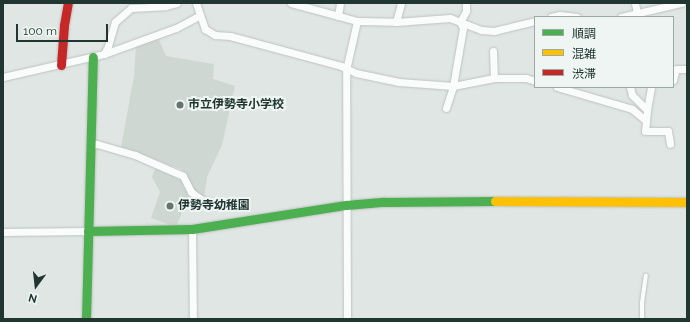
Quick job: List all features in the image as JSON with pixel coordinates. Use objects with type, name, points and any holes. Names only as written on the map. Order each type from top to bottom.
[{"type":"street","points":[[104,54],[115,22],[131,8],[165,6],[177,3]]},
{"type":"street","points":[[196,3],[205,29],[215,35],[245,40],[341,66],[346,70],[399,82],[453,86],[494,78],[526,78],[534,81]]},
{"type":"street","points":[[291,3],[357,21],[396,22],[450,18],[482,30],[494,31],[534,21]]},
{"type":"street","points":[[338,16],[340,3]]},
{"type":"street","points":[[396,22],[401,3]]},
{"type":"street","points":[[460,22],[466,10],[466,3]]},
{"type":"street","points":[[635,3],[637,13]]},
{"type":"street","points":[[624,16],[681,3]]},
{"type":"street","points":[[61,65],[64,25],[68,5]]},
{"type":"street","points":[[3,77],[104,54],[176,28],[200,15]]},
{"type":"street","points":[[556,16],[568,16]]},
{"type":"street","points":[[347,319],[346,70],[357,21]]},
{"type":"street","points":[[446,108],[453,86],[463,28],[460,22]]},
{"type":"street","points":[[493,51],[494,78]]},
{"type":"street","points":[[86,319],[93,57]]},
{"type":"street","points":[[674,76],[676,69],[687,69]]},
{"type":"street","points":[[563,88],[632,110],[644,120]]},
{"type":"street","points":[[630,88],[632,95],[647,110]]},
{"type":"street","points":[[651,88],[644,120],[645,131],[668,131],[670,144]]},
{"type":"street","points":[[91,145],[97,144],[135,156],[183,176],[191,192],[204,201],[211,202]]},
{"type":"street","points":[[3,232],[157,231],[192,229],[346,205],[495,201],[646,203],[687,202]]},
{"type":"street","points":[[192,229],[194,319]]},
{"type":"lane","points":[[642,319],[642,303],[646,276]]},
{"type":"shaded area","name":"市立伊勢寺小学校","points":[[158,37],[166,56],[214,64],[213,79],[235,86],[222,145],[207,177],[204,197],[192,189],[188,177],[181,169],[121,147],[134,76],[136,45]]},
{"type":"shaded area","name":"伊勢寺幼稚園","points":[[156,166],[181,177],[190,194],[176,227],[151,218],[160,192],[152,177]]},
{"type":"traffic: fast","points":[[86,319],[93,57]]},
{"type":"traffic: fast","points":[[88,231],[192,229],[346,205],[384,202],[495,201]]},
{"type":"traffic: slow","points":[[495,201],[687,202]]},
{"type":"traffic: jam","points":[[61,65],[64,25],[68,3]]},
{"type":"place","name":"市立伊勢寺小学校","points":[[180,105]]},
{"type":"place","name":"伊勢寺幼稚園","points":[[170,206]]}]
